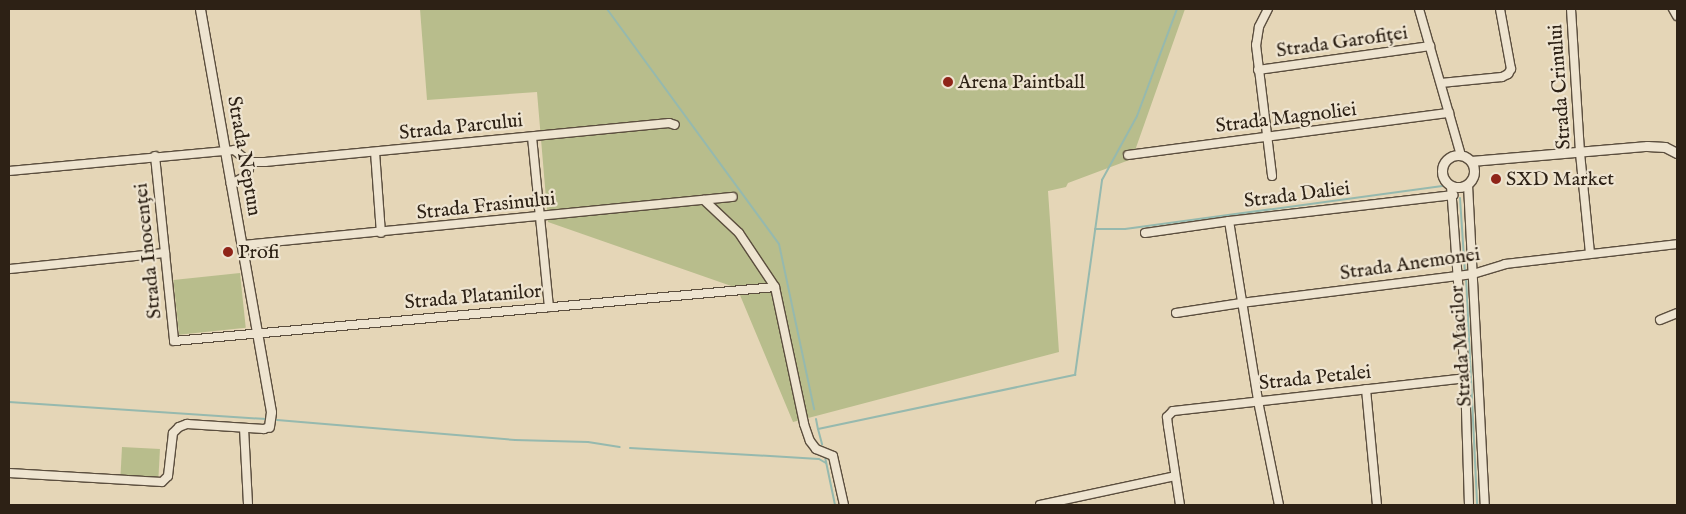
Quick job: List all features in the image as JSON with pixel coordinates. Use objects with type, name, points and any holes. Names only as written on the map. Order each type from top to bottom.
[{"type":"street","name":"Strada Neptun","points":[[200,9],[271,412],[269,427]]},
{"type":"street","points":[[1268,9],[1259,28],[1256,45],[1272,176]]},
{"type":"street","points":[[1419,9],[1461,155]]},
{"type":"street","points":[[1441,83],[1502,77],[1508,74],[1510,69],[1500,9]]},
{"type":"street","name":"Strada Crinului","points":[[1571,9],[1580,152],[1590,253]]},
{"type":"street","points":[[1672,9],[1677,16]]},
{"type":"street","name":"Strada Garofiței","points":[[1258,70],[1430,46]]},
{"type":"street","name":"Strada Magnoliei","points":[[1128,155],[1449,113]]},
{"type":"street","name":"Strada Parcului","points":[[249,162],[375,152],[669,123],[675,124]]},
{"type":"street","points":[[532,137],[549,306]]},
{"type":"street","points":[[1471,161],[1659,146],[1677,153]]},
{"type":"street","points":[[9,171],[234,150],[249,162],[249,169],[244,177],[231,184]]},
{"type":"street","points":[[375,152],[382,233]]},
{"type":"street","points":[[1455,155],[1461,155],[1471,161],[1475,169],[1473,178],[1468,185],[1452,190],[1443,176],[1444,163],[1455,155]]},
{"type":"street","name":"Strada Inocenței","points":[[155,156],[174,341]]},
{"type":"street","name":"Strada Macilor","points":[[1468,185],[1471,274],[1485,505]]},
{"type":"street","name":"Strada Daliei","points":[[1145,233],[1452,190]]},
{"type":"street","name":"Strada Macilor","points":[[1452,190],[1460,275],[1469,505]]},
{"type":"street","name":"Strada Frasinului","points":[[242,245],[382,233],[733,197]]},
{"type":"street","points":[[704,200],[739,233],[775,287],[804,424],[810,441],[816,449],[833,456],[844,505]]},
{"type":"street","points":[[1228,220],[1258,401],[1279,505]]},
{"type":"street","name":"Strada Anemonei","points":[[1176,313],[1471,274],[1505,264],[1677,244]]},
{"type":"street","points":[[9,269],[165,253]]},
{"type":"street","name":"Strada Platanilor","points":[[174,341],[775,287]]},
{"type":"street","points":[[1660,320],[1677,313]]},
{"type":"street","name":"Strada Petalei","points":[[1175,476],[1167,417],[1173,412],[1465,378]]},
{"type":"street","points":[[1366,389],[1377,505]]},
{"type":"street","points":[[9,473],[162,482],[168,476],[173,433],[179,426],[187,424],[244,428],[269,427]]},
{"type":"street","points":[[244,428],[248,505]]},
{"type":"street","points":[[1040,505],[1175,476],[1180,505]]},
{"type":"green space","points":[[420,9],[1185,9],[1132,159],[1068,183],[1066,187],[1048,191],[1059,352],[793,422],[737,288],[548,222],[537,92],[427,100]]},
{"type":"green space","points":[[240,273],[246,328],[179,335],[173,280]]},
{"type":"green space","points":[[122,447],[160,449],[158,479],[120,477]]},
{"type":"waterway","points":[[607,9],[779,244],[814,409]]},
{"type":"waterway","points":[[816,419],[818,429],[1075,375],[1102,180],[1137,116],[1177,9]]},
{"type":"waterway","points":[[1095,229],[1125,229],[1444,186]]},
{"type":"waterway","points":[[1460,198],[1465,273]]},
{"type":"waterway","points":[[1466,277],[1477,505]]},
{"type":"waterway","points":[[9,402],[266,419]]},
{"type":"waterway","points":[[277,420],[515,440],[588,442],[620,447]]},
{"type":"waterway","points":[[818,429],[822,444]]},
{"type":"waterway","points":[[630,448],[819,459],[826,463]]},
{"type":"waterway","points":[[825,457],[835,505]]},
{"type":"place","name":"Arena Paintball","points":[[948,82]]},
{"type":"place","name":"SXD Market","points":[[1496,179]]},
{"type":"place","name":"Profi","points":[[228,252]]}]
